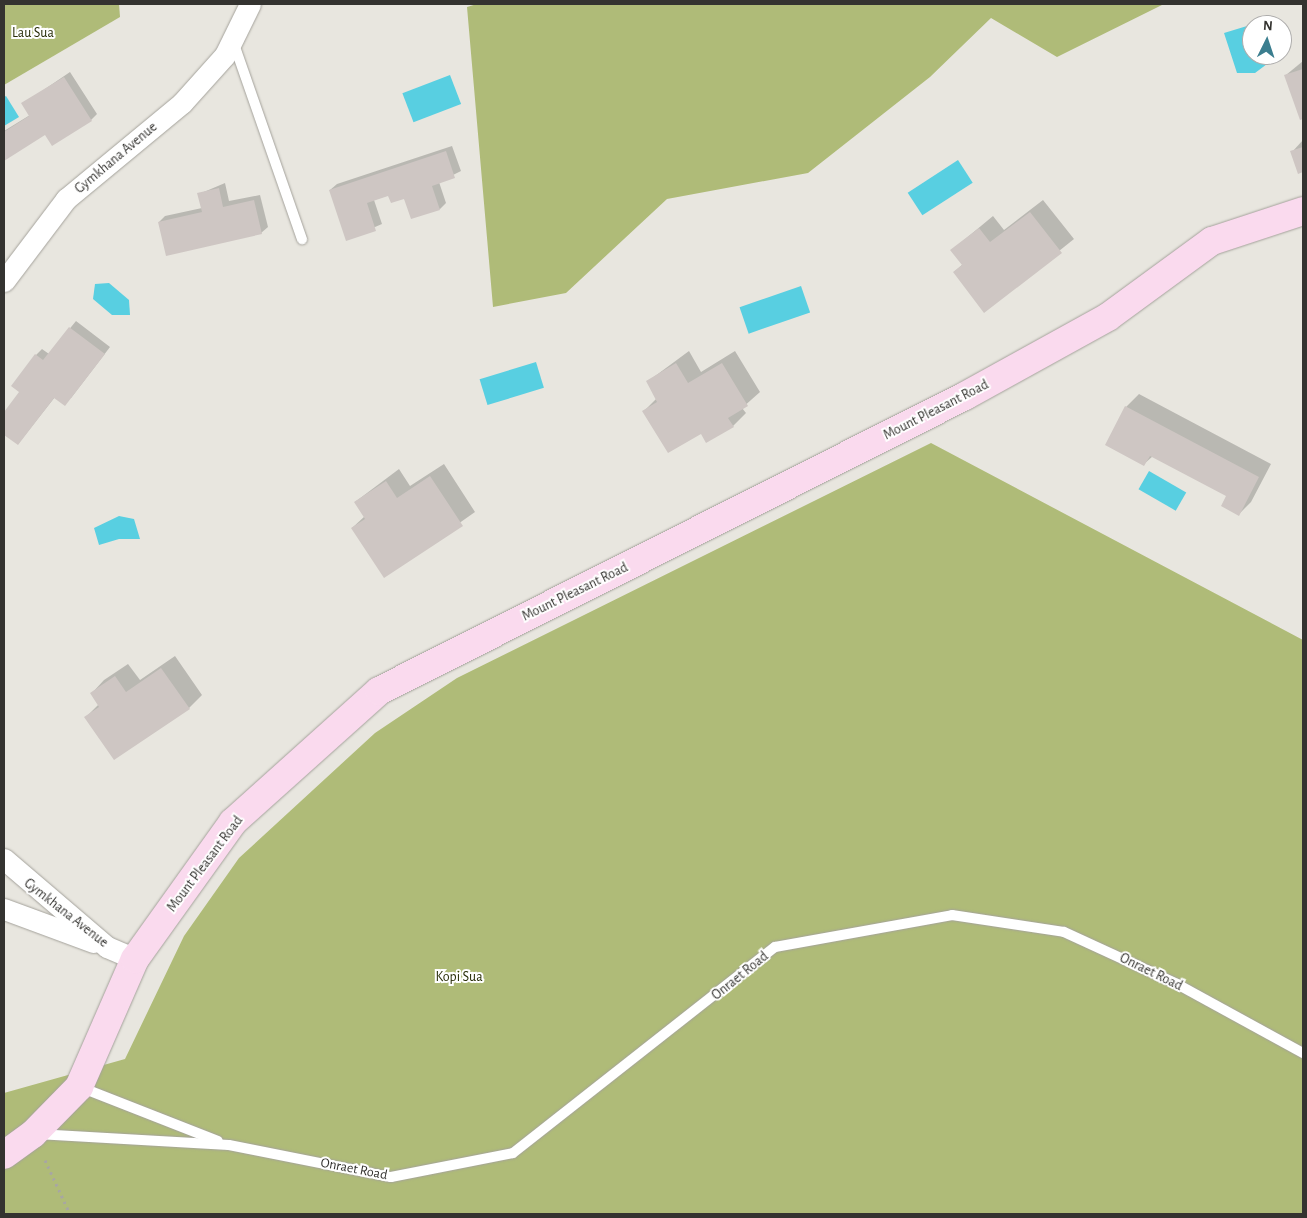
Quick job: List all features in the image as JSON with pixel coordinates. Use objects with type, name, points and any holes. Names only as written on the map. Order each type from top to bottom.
[{"type":"street","name":"Gymkhana Avenue","points":[[4,282],[66,199],[182,103],[233,40],[250,4]]},
{"type":"street","name":"Mount Pleasant Road","points":[[4,1155],[34,1134],[79,1087],[135,959],[233,822],[379,690],[965,396],[1108,317],[1212,242],[1303,211]]},
{"type":"street","name":"Gymkhana Avenue","points":[[4,859],[107,947],[135,959]]},
{"type":"street","points":[[4,909],[107,947]]},
{"type":"lane","points":[[233,40],[302,239]]},
{"type":"lane","name":"Onraet Road","points":[[34,1134],[228,1145],[391,1177],[513,1153],[775,947],[952,915],[1064,932],[1176,984],[1303,1054]]},
{"type":"lane","name":"Onraet Road","points":[[79,1087],[228,1145]]},
{"type":"path","points":[[34,1134],[70,1214]]},
{"type":"green space","name":"Lau Sua","points":[[4,4],[119,4],[120,17],[4,85]]},
{"type":"green space","points":[[477,4],[1164,4],[1057,57],[991,18],[930,77],[808,173],[667,199],[566,293],[493,307],[467,7]]},
{"type":"green space","name":"Kopi Sua","points":[[931,443],[1303,640],[1303,1214],[4,1214],[4,1093],[125,1059],[184,936],[239,858],[375,733],[457,678]]},
{"type":"water","points":[[1242,28],[1242,65],[1266,65],[1255,73],[1237,73],[1224,33]]},
{"type":"water","points":[[450,75],[461,104],[413,122],[402,93]]},
{"type":"water","points":[[6,96],[19,117],[4,126],[4,97]]},
{"type":"water","points":[[958,160],[973,183],[922,215],[908,193]]},
{"type":"water","points":[[109,283],[129,300],[130,315],[112,315],[93,299],[95,284]]},
{"type":"water","points":[[801,286],[810,312],[749,334],[740,307]]},
{"type":"water","points":[[536,362],[544,388],[487,405],[480,379]]},
{"type":"water","points":[[1149,471],[1186,492],[1176,511],[1138,489]]},
{"type":"water","points":[[119,516],[134,519],[140,539],[119,539],[99,545],[94,528]]},
{"type":"building","points":[[1303,69],[1303,119],[1300,120],[1284,75]]},
{"type":"building","points":[[64,77],[92,121],[52,146],[45,135],[4,161],[4,132],[29,116],[21,103]]},
{"type":"building","points":[[1303,147],[1303,172],[1298,174],[1290,151]]},
{"type":"building","points":[[446,151],[455,178],[432,186],[440,210],[411,219],[404,199],[391,203],[388,196],[367,203],[376,231],[346,241],[329,190]]},
{"type":"building","points":[[219,188],[223,207],[254,200],[262,234],[166,256],[158,222],[202,212],[197,193]]},
{"type":"building","points":[[1030,212],[1062,253],[984,313],[953,272],[962,265],[950,250],[979,228],[990,242]]},
{"type":"building","points":[[69,327],[105,354],[65,406],[54,398],[18,445],[4,435],[4,412],[19,392],[11,386],[35,354],[43,360]]},
{"type":"building","points":[[676,363],[688,383],[722,363],[748,406],[728,418],[734,427],[706,443],[701,434],[668,453],[642,411],[657,402],[646,381]]},
{"type":"building","points":[[1125,406],[1259,477],[1239,516],[1221,506],[1226,496],[1150,456],[1144,466],[1105,445]]},
{"type":"building","points":[[430,476],[463,526],[384,578],[351,528],[365,519],[354,502],[386,481],[397,498]]},
{"type":"building","points":[[161,668],[190,709],[114,760],[84,717],[99,707],[90,693],[115,676],[126,692]]}]
